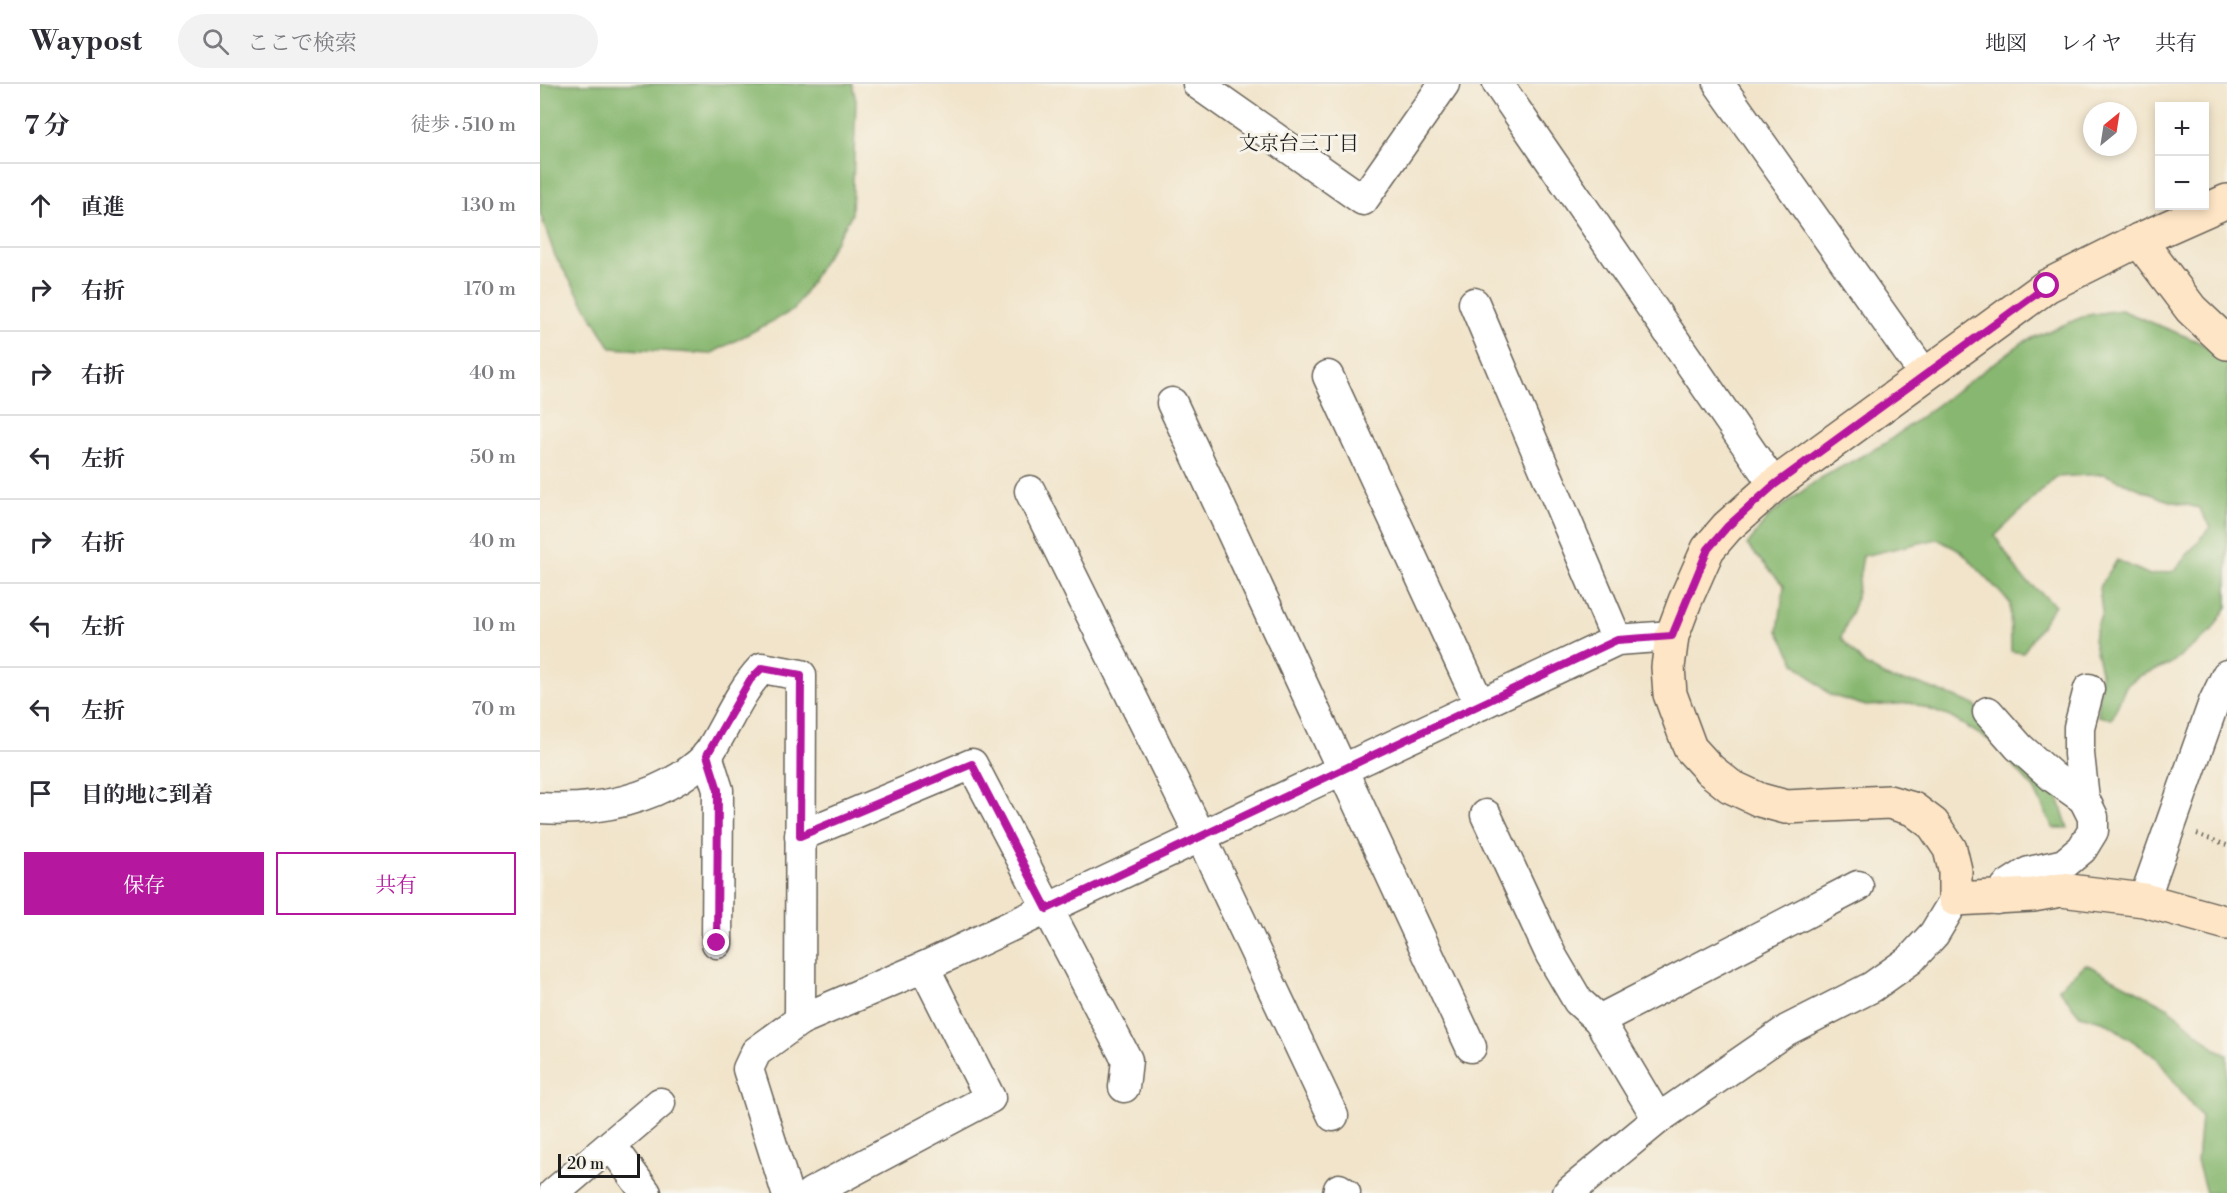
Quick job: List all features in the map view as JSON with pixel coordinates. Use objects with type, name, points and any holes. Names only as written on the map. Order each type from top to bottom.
[{"type":"street","points":[[1198,84],[1363,200],[1444,84]]},
{"type":"street","points":[[1498,84],[1774,485]]},
{"type":"street","points":[[1719,84],[1925,375]]},
{"type":"street","points":[[1568,1193],[1658,1119],[1787,1030],[1872,987],[1910,960],[1934,934],[1955,899],[1955,870],[1950,849],[1933,824],[1913,809],[1889,802],[1786,807],[1760,800],[1730,786],[1710,770],[1690,748],[1670,694],[1668,667],[1672,636],[1708,549],[1727,527],[1774,485],[2047,286],[2139,240],[2227,201]]},
{"type":"street","points":[[2139,240],[2192,309],[2227,343]]},
{"type":"street","points":[[1473,303],[1617,640]]},
{"type":"street","points":[[1328,376],[1480,705]]},
{"type":"street","points":[[1173,403],[1471,1047]]},
{"type":"street","points":[[1030,491],[1201,837],[1333,1116]]},
{"type":"street","points":[[787,1193],[747,1069],[756,1052],[800,1020],[924,967],[1617,640],[1672,636]]},
{"type":"street","points":[[540,808],[568,810],[631,800],[669,784],[693,769],[707,755],[750,680],[762,668],[801,675],[800,1020]]},
{"type":"street","points":[[2144,900],[2214,702],[2226,679]]},
{"type":"street","points":[[1996,899],[2007,886],[2029,872],[2064,864],[2082,849],[2093,831],[2093,817],[2084,799],[2079,754],[2079,727],[2089,689]]},
{"type":"street","points":[[1988,712],[2019,747],[2053,777],[2084,799]]},
{"type":"street","points":[[707,755],[718,790],[717,943]]},
{"type":"street","points":[[800,836],[972,764],[1127,1060],[1124,1087]]},
{"type":"street","points":[[1486,815],[1551,955],[1578,1001],[1599,1020],[1658,1119]]},
{"type":"street","points":[[1599,1020],[1858,886]]},
{"type":"street","points":[[1955,899],[1996,899],[2061,890],[2144,900],[2227,923]]},
{"type":"street","points":[[811,1193],[990,1098],[924,967]]},
{"type":"street","points":[[554,1193],[660,1103]]},
{"type":"street","points":[[610,1145],[646,1193]]},
{"type":"street","points":[[1338,1193],[1339,1189],[1345,1193]]},
{"type":"green space","points":[[540,84],[852,84],[856,100],[852,214],[794,310],[710,354],[611,348],[555,256],[540,213]]},
{"type":"green space","points":[[2121,310],[2197,341],[2227,360],[2227,607],[2211,632],[2170,664],[2139,676],[2126,686],[2112,719],[2098,716],[2101,671],[2093,639],[2102,612],[2099,588],[2117,560],[2150,575],[2174,571],[2210,527],[2199,508],[2163,499],[2104,474],[2056,477],[1995,536],[2021,576],[2055,605],[2023,653],[2011,651],[2010,603],[1962,552],[1937,539],[1863,556],[1855,603],[1841,638],[1865,665],[1890,679],[1921,684],[1975,705],[2001,737],[2058,797],[2068,828],[2053,828],[2034,789],[1991,741],[1950,717],[1912,703],[1866,706],[1830,695],[1796,664],[1778,631],[1784,586],[1747,545],[1769,516],[1819,479],[1884,444],[2023,342],[2087,315]]},
{"type":"green space","points":[[2086,964],[2169,1008],[2216,1049],[2227,1054],[2227,1193],[2206,1193],[2197,1161],[2201,1117],[2156,1057],[2105,1022],[2080,1015],[2058,988]]},
{"type":"district","name":"文京台三丁目","points":[[1299,144]]},
{"type":"route","points":[[717,943],[718,790],[707,755],[750,680],[762,668],[801,675],[800,836],[972,764],[1047,909],[1617,640],[1672,636],[1708,549],[1727,527],[1774,485],[2047,286]]}]
